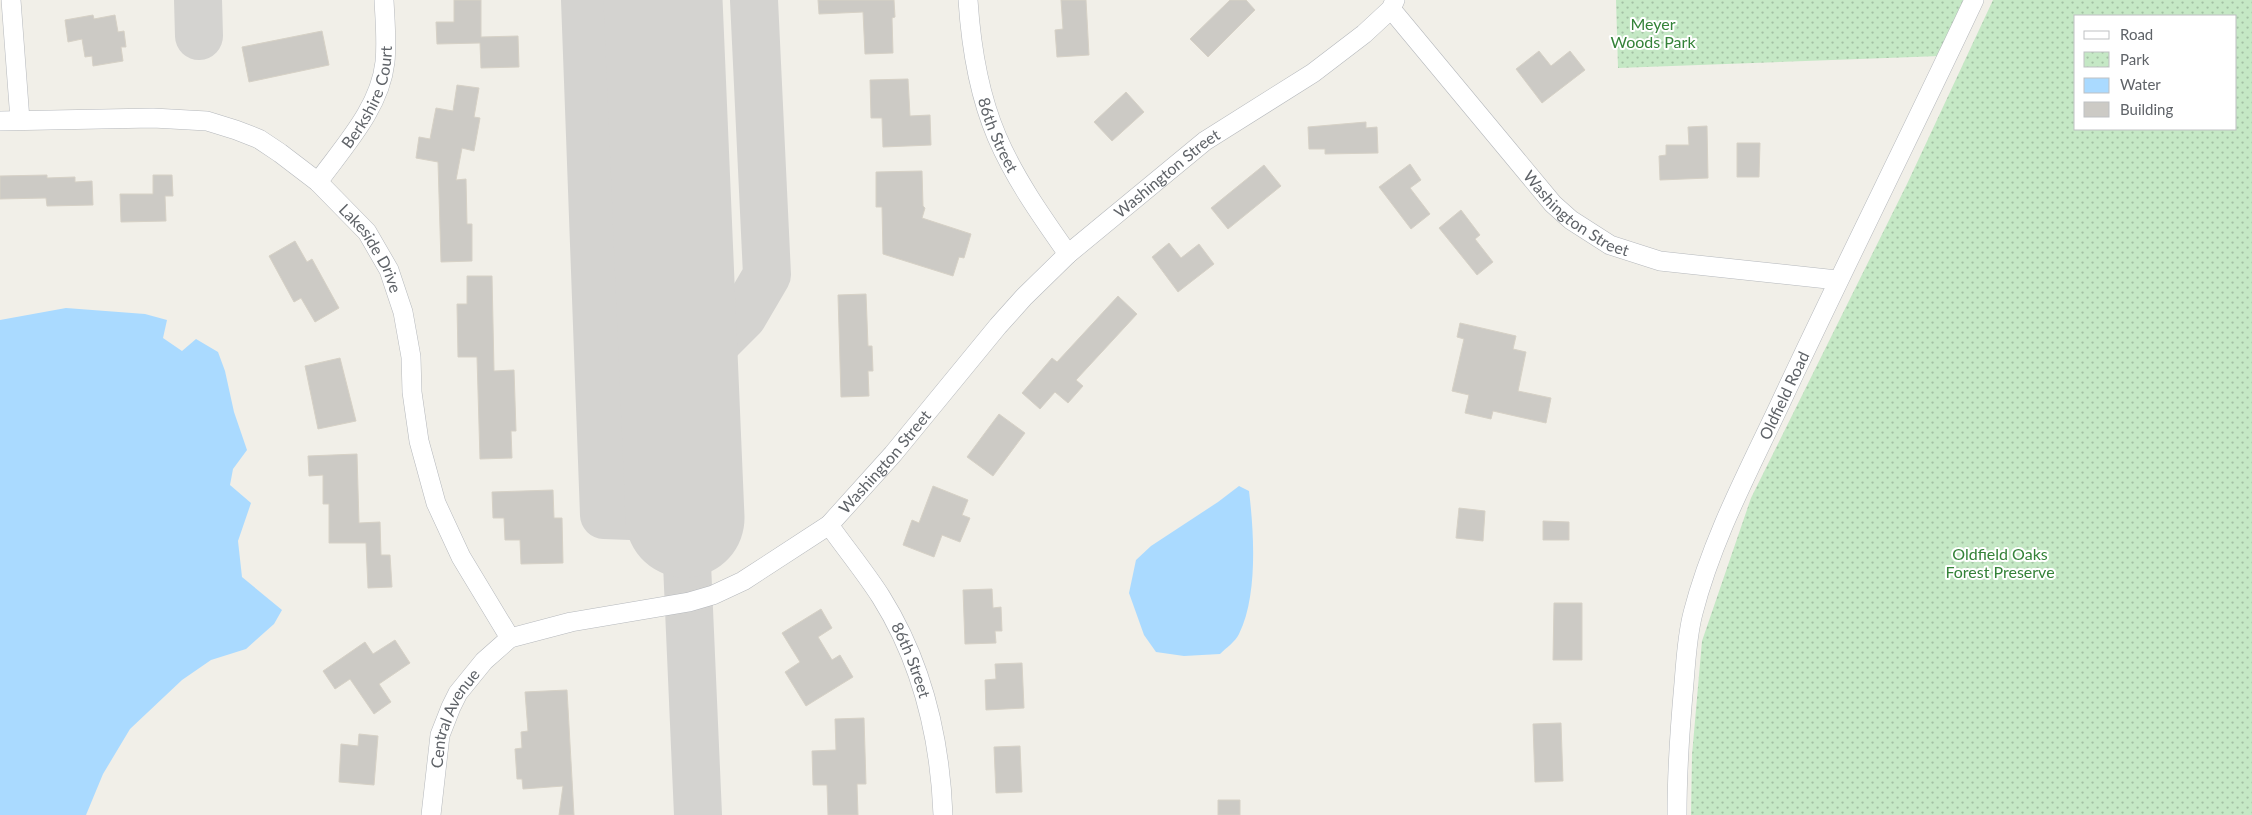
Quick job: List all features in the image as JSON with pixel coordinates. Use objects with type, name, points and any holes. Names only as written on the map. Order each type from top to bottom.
[{"type":"street","points":[[11,0],[20,120]]},
{"type":"street","name":"Berkshire Court","points":[[318,182],[372,107],[385,64],[384,0]]},
{"type":"street","name":"86th Street","points":[[968,0],[976,65],[997,136],[1031,199],[1068,254]]},
{"type":"street","name":"Oldfield Road","points":[[1677,815],[1686,652],[1694,608],[1706,571],[1731,509],[1838,280],[1905,146],[1974,0]]},
{"type":"street","name":"Washington Street","points":[[510,638],[571,622],[689,602],[713,595],[743,581],[829,526],[893,454],[998,326],[1068,254],[1205,141],[1327,63],[1364,34],[1393,5],[1553,204],[1570,220],[1610,245],[1660,261],[1838,280]]},
{"type":"street","name":"Lakeside Drive","points":[[0,121],[153,118],[206,121],[260,139],[318,182],[367,232],[389,270],[398,292],[409,336],[417,433],[436,503],[461,557],[510,638]]},
{"type":"street","name":"86th Street","points":[[829,526],[880,596],[909,650],[924,691],[936,739],[943,815]]},
{"type":"street","name":"Central Avenue","points":[[431,815],[440,735],[451,707],[458,693],[484,661],[510,638]]},
{"type":"green space","name":"Meyer Woods Park","points":[[1616,0],[1967,0],[1940,56],[1618,68]]},
{"type":"green space","name":"Oldfield Oaks Forest Preserve","points":[[1993,0],[2252,0],[2252,815],[1691,815],[1692,755],[1702,641],[1751,498],[1907,184]]},
{"type":"water","points":[[66,308],[145,314],[167,320],[163,338],[182,351],[196,339],[218,352],[225,371],[234,412],[247,450],[233,469],[230,485],[251,503],[238,541],[242,577],[282,610],[274,624],[246,649],[211,660],[182,680],[130,729],[103,774],[86,815],[0,815],[0,320]]},
{"type":"water","points":[[1239,486],[1249,491],[1253,564],[1249,601],[1238,637],[1220,654],[1184,656],[1156,652],[1144,635],[1129,593],[1136,560],[1151,546]]},
{"type":"building","points":[[454,0],[481,0],[481,37],[518,36],[519,67],[481,68],[480,43],[437,44],[436,22],[454,22]]},
{"type":"building","points":[[818,0],[894,0],[895,17],[892,18],[893,53],[865,54],[863,12],[819,14]]},
{"type":"building","points":[[1061,0],[1086,0],[1089,55],[1057,57],[1055,30],[1063,29]]},
{"type":"building","points":[[1230,0],[1246,0],[1255,10],[1208,57],[1190,39]]},
{"type":"building","points":[[93,15],[94,19],[115,15],[118,32],[124,31],[126,47],[121,47],[123,61],[93,66],[92,56],[85,57],[82,39],[68,42],[65,20]]},
{"type":"building","points":[[322,31],[329,65],[249,82],[242,47]]},
{"type":"building","points":[[1539,51],[1551,66],[1570,51],[1585,70],[1542,103],[1516,69]]},
{"type":"building","points":[[908,79],[910,116],[930,115],[931,145],[883,147],[882,118],[871,118],[870,80]]},
{"type":"building","points":[[457,85],[479,88],[474,117],[480,118],[474,151],[462,148],[456,180],[466,179],[467,224],[472,224],[472,261],[441,262],[438,162],[416,158],[419,137],[430,139],[436,108],[453,111]]},
{"type":"building","points":[[1126,92],[1144,112],[1112,141],[1094,122]]},
{"type":"building","points":[[1366,122],[1366,128],[1377,127],[1378,153],[1325,154],[1325,149],[1309,149],[1308,127]]},
{"type":"building","points":[[1707,126],[1708,178],[1660,180],[1659,156],[1666,155],[1666,145],[1689,145],[1688,127]]},
{"type":"building","points":[[1737,143],[1760,143],[1759,177],[1737,177]]},
{"type":"building","points":[[1410,164],[1421,180],[1410,188],[1430,214],[1411,229],[1379,187]]},
{"type":"building","points":[[1264,165],[1281,186],[1228,229],[1211,208]]},
{"type":"building","points":[[922,171],[923,206],[925,208],[922,218],[971,234],[964,258],[959,257],[953,276],[883,254],[882,207],[876,207],[876,172]]},
{"type":"building","points":[[47,175],[47,178],[75,177],[75,182],[92,181],[93,205],[47,206],[46,198],[0,199],[0,176]]},
{"type":"building","points":[[153,175],[172,175],[173,196],[165,196],[166,221],[121,222],[120,194],[153,194]]},
{"type":"building","points":[[1461,210],[1480,235],[1475,239],[1493,262],[1477,275],[1439,228]]},
{"type":"building","points":[[295,241],[307,262],[312,259],[339,308],[315,322],[301,298],[294,302],[269,256]]},
{"type":"building","points":[[1169,243],[1181,258],[1199,244],[1214,264],[1178,292],[1152,257]]},
{"type":"building","points":[[467,276],[492,276],[494,371],[514,370],[516,431],[511,431],[512,458],[480,459],[477,357],[458,357],[457,304],[467,304]]},
{"type":"building","points":[[866,294],[868,346],[872,346],[873,371],[868,371],[869,396],[841,397],[838,295]]},
{"type":"building","points":[[1118,296],[1137,314],[1076,380],[1083,386],[1068,403],[1055,392],[1040,409],[1022,393],[1052,358],[1057,362]]},
{"type":"building","points":[[1460,323],[1516,336],[1513,349],[1526,352],[1518,391],[1551,398],[1546,423],[1493,411],[1491,419],[1465,413],[1469,395],[1452,391],[1464,339],[1457,337]]},
{"type":"building","points":[[340,358],[356,421],[318,429],[305,366]]},
{"type":"building","points":[[999,414],[1025,433],[993,476],[967,457]]},
{"type":"building","points":[[357,454],[359,523],[380,522],[381,555],[390,555],[392,587],[368,588],[366,543],[329,543],[329,504],[323,504],[323,475],[309,476],[308,456]]},
{"type":"building","points":[[933,486],[968,500],[962,515],[970,518],[960,542],[942,535],[934,557],[903,545],[912,520],[919,523]]},
{"type":"building","points":[[553,490],[554,518],[562,518],[563,563],[521,564],[520,540],[505,540],[504,518],[493,518],[492,492]]},
{"type":"building","points":[[1459,508],[1485,511],[1483,541],[1456,538]]},
{"type":"building","points":[[1543,521],[1569,522],[1569,540],[1543,540]]},
{"type":"building","points":[[992,589],[993,608],[1001,607],[1002,631],[995,631],[996,643],[965,644],[963,590]]},
{"type":"building","points":[[1554,603],[1582,603],[1582,660],[1553,660]]},
{"type":"building","points":[[821,609],[832,628],[818,637],[832,660],[840,655],[853,677],[806,706],[785,672],[800,662],[782,633]]},
{"type":"building","points":[[395,640],[410,663],[379,684],[391,702],[374,714],[350,679],[335,689],[323,671],[365,642],[373,654]]},
{"type":"building","points":[[1022,663],[1024,708],[986,710],[985,680],[996,679],[995,664]]},
{"type":"building","points":[[567,690],[574,815],[559,815],[563,786],[523,789],[522,779],[517,779],[515,749],[522,748],[521,732],[528,731],[525,692]]},
{"type":"building","points":[[864,718],[866,784],[857,784],[858,815],[828,815],[827,785],[813,785],[812,751],[836,750],[835,719]]},
{"type":"building","points":[[1561,723],[1563,781],[1535,782],[1533,724]]},
{"type":"building","points":[[359,734],[378,736],[374,785],[339,782],[341,744],[358,746]]},
{"type":"building","points":[[1020,746],[1022,792],[996,793],[994,747]]},
{"type":"building","points":[[1218,800],[1240,800],[1240,815],[1218,815]]},
{"type":"taxiway","points":[[198,0],[199,36]]},
{"type":"taxiway","points":[[585,0],[604,515],[685,518],[698,815]]},
{"type":"taxiway","points":[[679,380],[743,316],[767,275],[754,0]]},
{"type":"runway","points":[[663,0],[685,518]]}]
